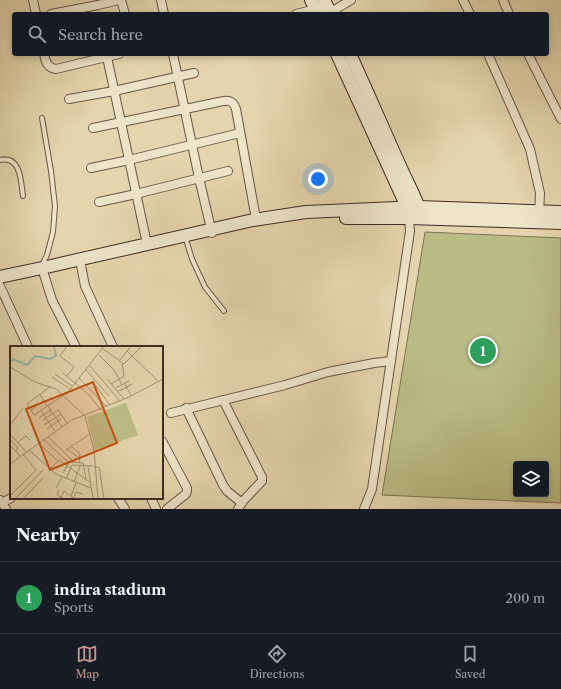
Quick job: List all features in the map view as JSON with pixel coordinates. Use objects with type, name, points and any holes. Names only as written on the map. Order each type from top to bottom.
[{"type":"street","points":[[32,0],[35,12]]},
{"type":"street","points":[[61,12],[120,0],[124,12]]},
{"type":"street","points":[[161,0],[164,12]]},
{"type":"street","points":[[333,12],[351,0]]},
{"type":"street","points":[[463,0],[469,12]]},
{"type":"street","points":[[503,0],[508,12]]},
{"type":"street","points":[[301,12],[317,6],[329,12]]},
{"type":"street","points":[[44,56],[46,63],[52,68],[56,69],[111,56]]},
{"type":"street","points":[[173,56],[211,232]]},
{"type":"street","points":[[337,56],[414,212]]},
{"type":"street","points":[[351,56],[404,177],[414,212],[372,489],[364,509]]},
{"type":"street","points":[[489,56],[530,149],[540,193],[539,217]]},
{"type":"street","points":[[529,56],[561,119]]},
{"type":"street","points":[[107,57],[147,244]]},
{"type":"street","points":[[69,99],[114,91],[194,73]]},
{"type":"street","points":[[94,128],[214,103],[231,101],[236,109],[256,219]]},
{"type":"street","points":[[91,168],[240,133]]},
{"type":"street","points":[[99,202],[228,171]]},
{"type":"street","points":[[28,346],[0,285],[42,271],[211,232],[256,219],[306,212],[414,212],[539,217],[561,223]]},
{"type":"street","points":[[211,232],[290,220],[361,217],[414,212]]},
{"type":"street","points":[[539,217],[561,212]]},
{"type":"street","points":[[80,262],[147,244],[186,238]]},
{"type":"street","points":[[80,262],[85,286],[114,346]]},
{"type":"street","points":[[0,277],[42,271]]},
{"type":"street","points":[[42,271],[52,300],[75,346]]},
{"type":"street","points":[[171,413],[186,408],[285,385],[328,372],[391,361]]},
{"type":"street","points":[[186,408],[223,485],[240,506],[259,485],[262,481],[262,477],[223,400]]},
{"type":"street","points":[[152,499],[157,509],[166,509],[186,494],[187,491],[187,488],[163,443]]},
{"type":"street","points":[[119,499],[125,509]]},
{"type":"lane","points":[[42,118],[54,190],[55,206],[53,232],[47,254],[43,262],[42,271]]},
{"type":"lane","points":[[0,160],[4,159],[11,161],[17,167],[23,196]]},
{"type":"lane","points":[[186,238],[192,259],[205,287],[224,311]]},
{"type":"green space","points":[[425,232],[561,238],[561,503],[382,495]]},
{"type":"place","name":"indira stadium","points":[[483,351]]}]
